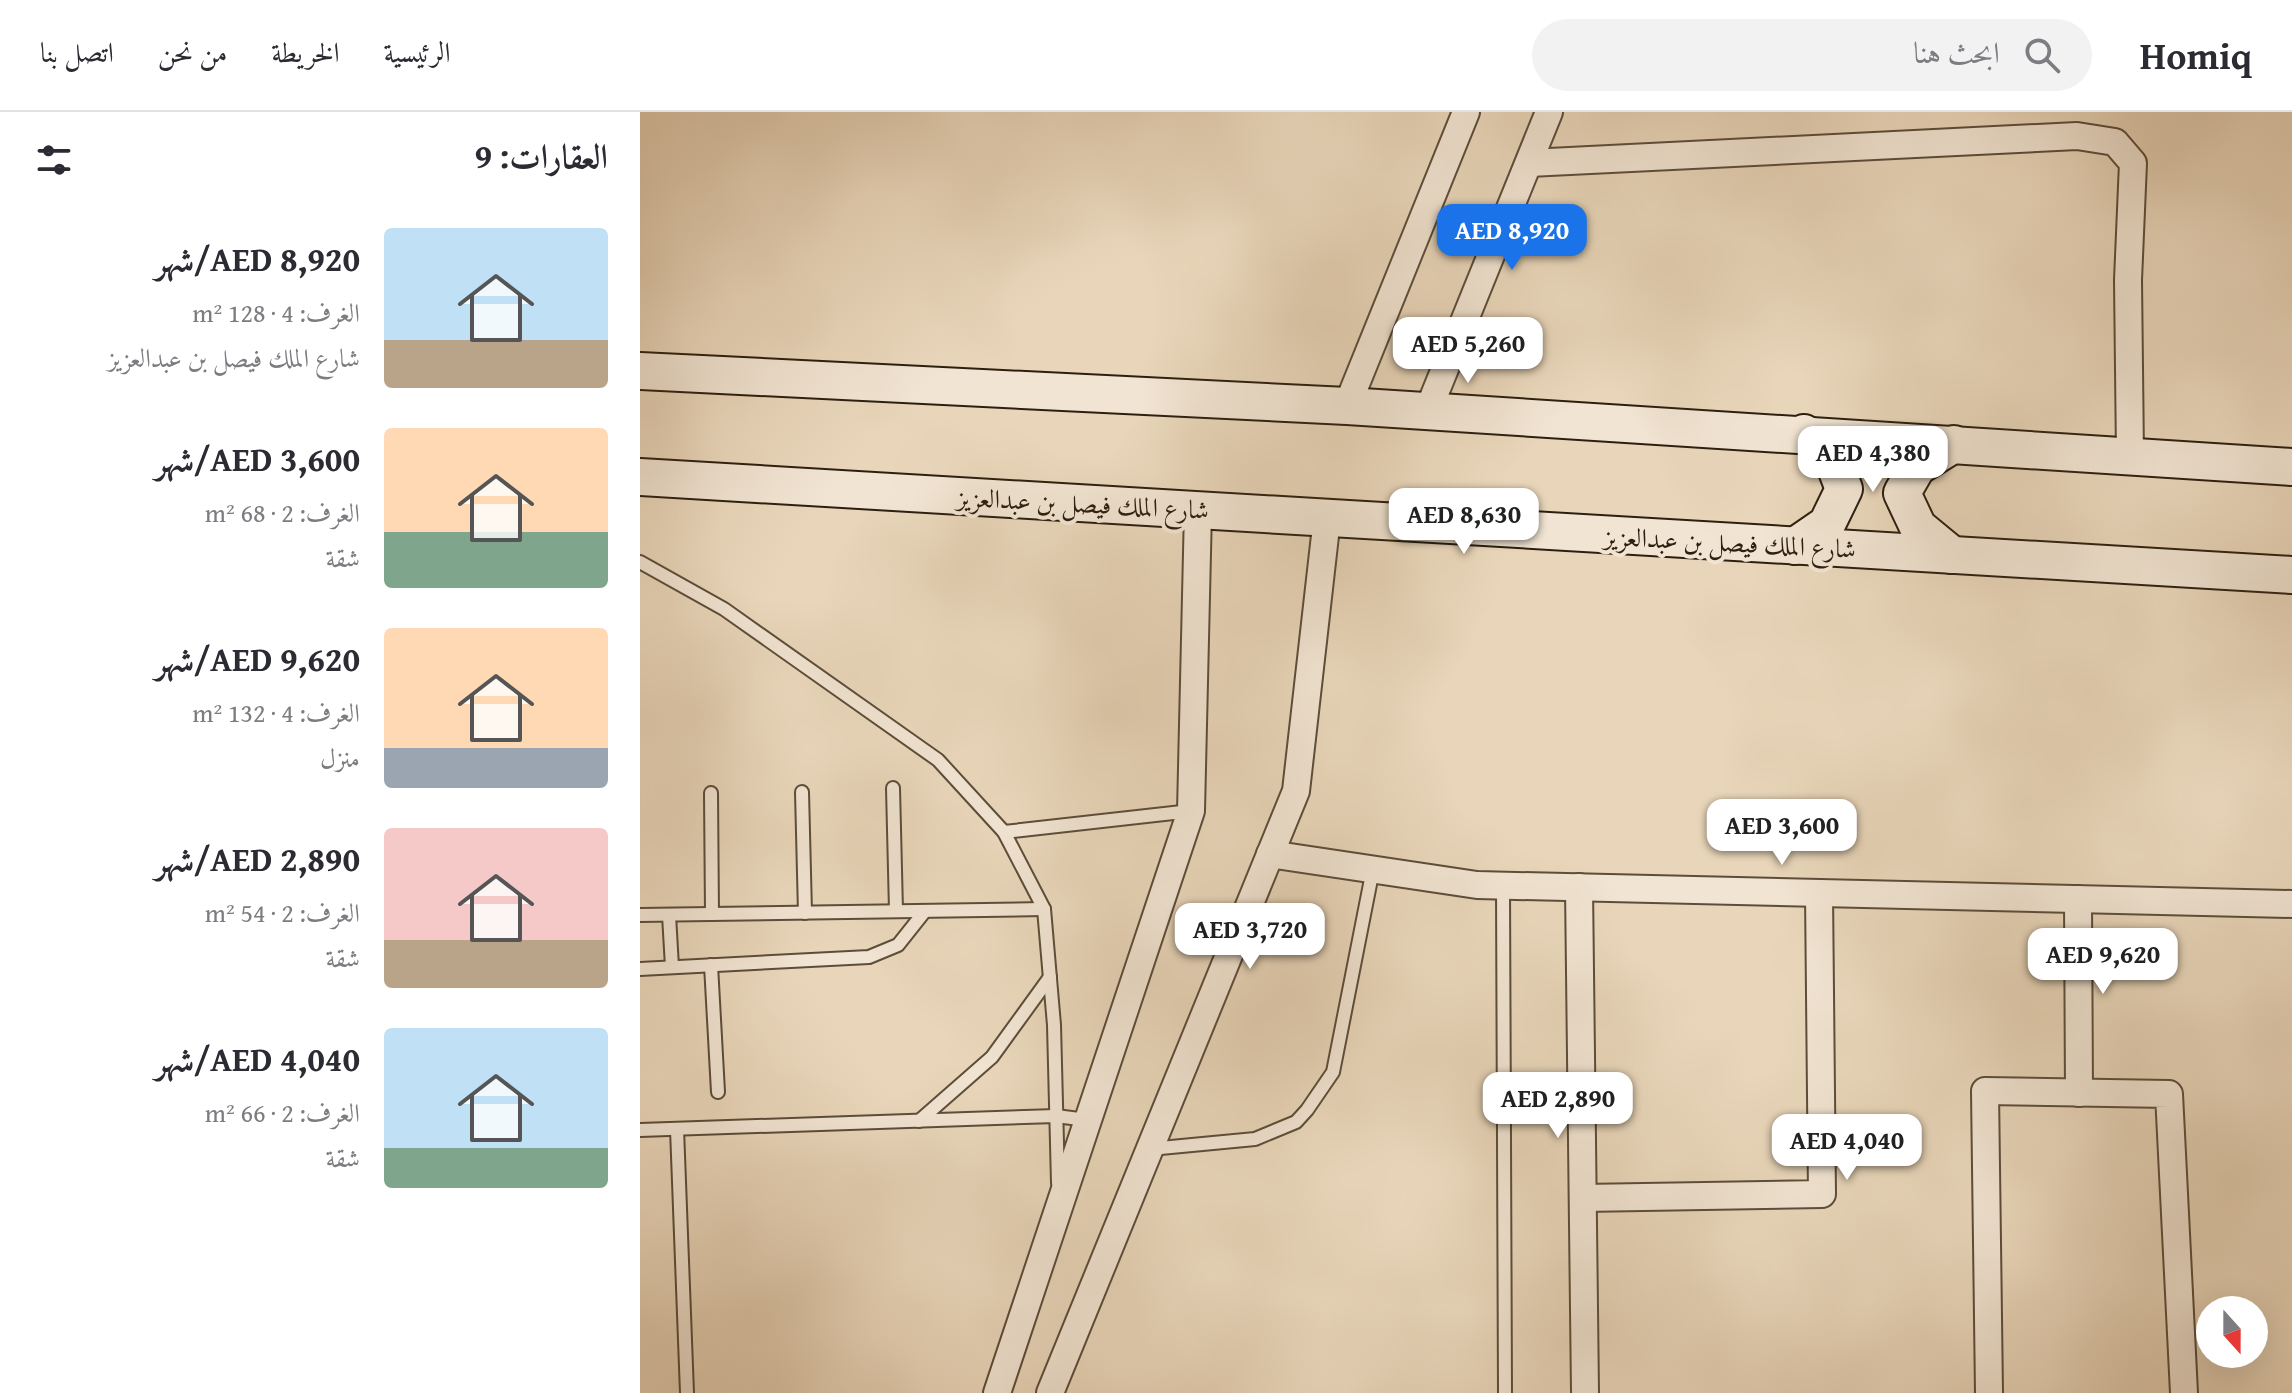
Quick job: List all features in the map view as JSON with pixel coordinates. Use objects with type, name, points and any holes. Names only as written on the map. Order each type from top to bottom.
[{"type":"street","points":[[1347,406],[1466,112]]},
{"type":"street","points":[[1427,413],[1549,112]]},
{"type":"street","points":[[1529,163],[2077,136],[2115,142],[2133,163],[2128,280],[2130,456]]},
{"type":"street","points":[[640,371],[1347,406],[1804,433],[2292,467]]},
{"type":"street","points":[[1795,546],[1827,524],[1844,489],[1832,458],[1804,433]]},
{"type":"street","points":[[1952,555],[1918,527],[1902,493],[1917,467],[1954,444]]},
{"type":"street","name":"شارع الملك فيصل بن عبدالعزيز","points":[[640,477],[2292,575]]},
{"type":"street","points":[[997,1393],[1191,811],[1198,510]]},
{"type":"street","points":[[1050,1393],[1296,791],[1327,518]]},
{"type":"street","points":[[1270,854],[1477,885],[2292,904]]},
{"type":"street","points":[[1579,887],[1585,1393]]},
{"type":"street","points":[[1583,1198],[1822,1194],[1819,893]]},
{"type":"street","points":[[2078,899],[2079,1093]]},
{"type":"street","points":[[1989,1393],[1985,1091],[2169,1094],[2184,1393]]},
{"type":"lane","points":[[640,562],[724,609],[938,760],[1004,832],[1044,909],[1050,977],[1059,1207]]},
{"type":"lane","points":[[893,788],[896,911]]},
{"type":"lane","points":[[802,792],[805,913]]},
{"type":"lane","points":[[711,793],[712,914]]},
{"type":"lane","points":[[1004,832],[1191,811]]},
{"type":"lane","points":[[1150,1149],[1255,1139],[1296,1122],[1307,1110],[1333,1072],[1373,869]]},
{"type":"lane","points":[[1503,886],[1505,1393]]},
{"type":"lane","points":[[640,915],[1044,909]]},
{"type":"lane","points":[[640,969],[869,957],[898,945],[925,911]]},
{"type":"lane","points":[[669,915],[672,967]]},
{"type":"lane","points":[[711,965],[718,1092]]},
{"type":"lane","points":[[919,1121],[992,1057],[1050,977]]},
{"type":"lane","points":[[640,1130],[1056,1116],[1087,1120]]},
{"type":"lane","points":[[677,1129],[687,1393]]}]
